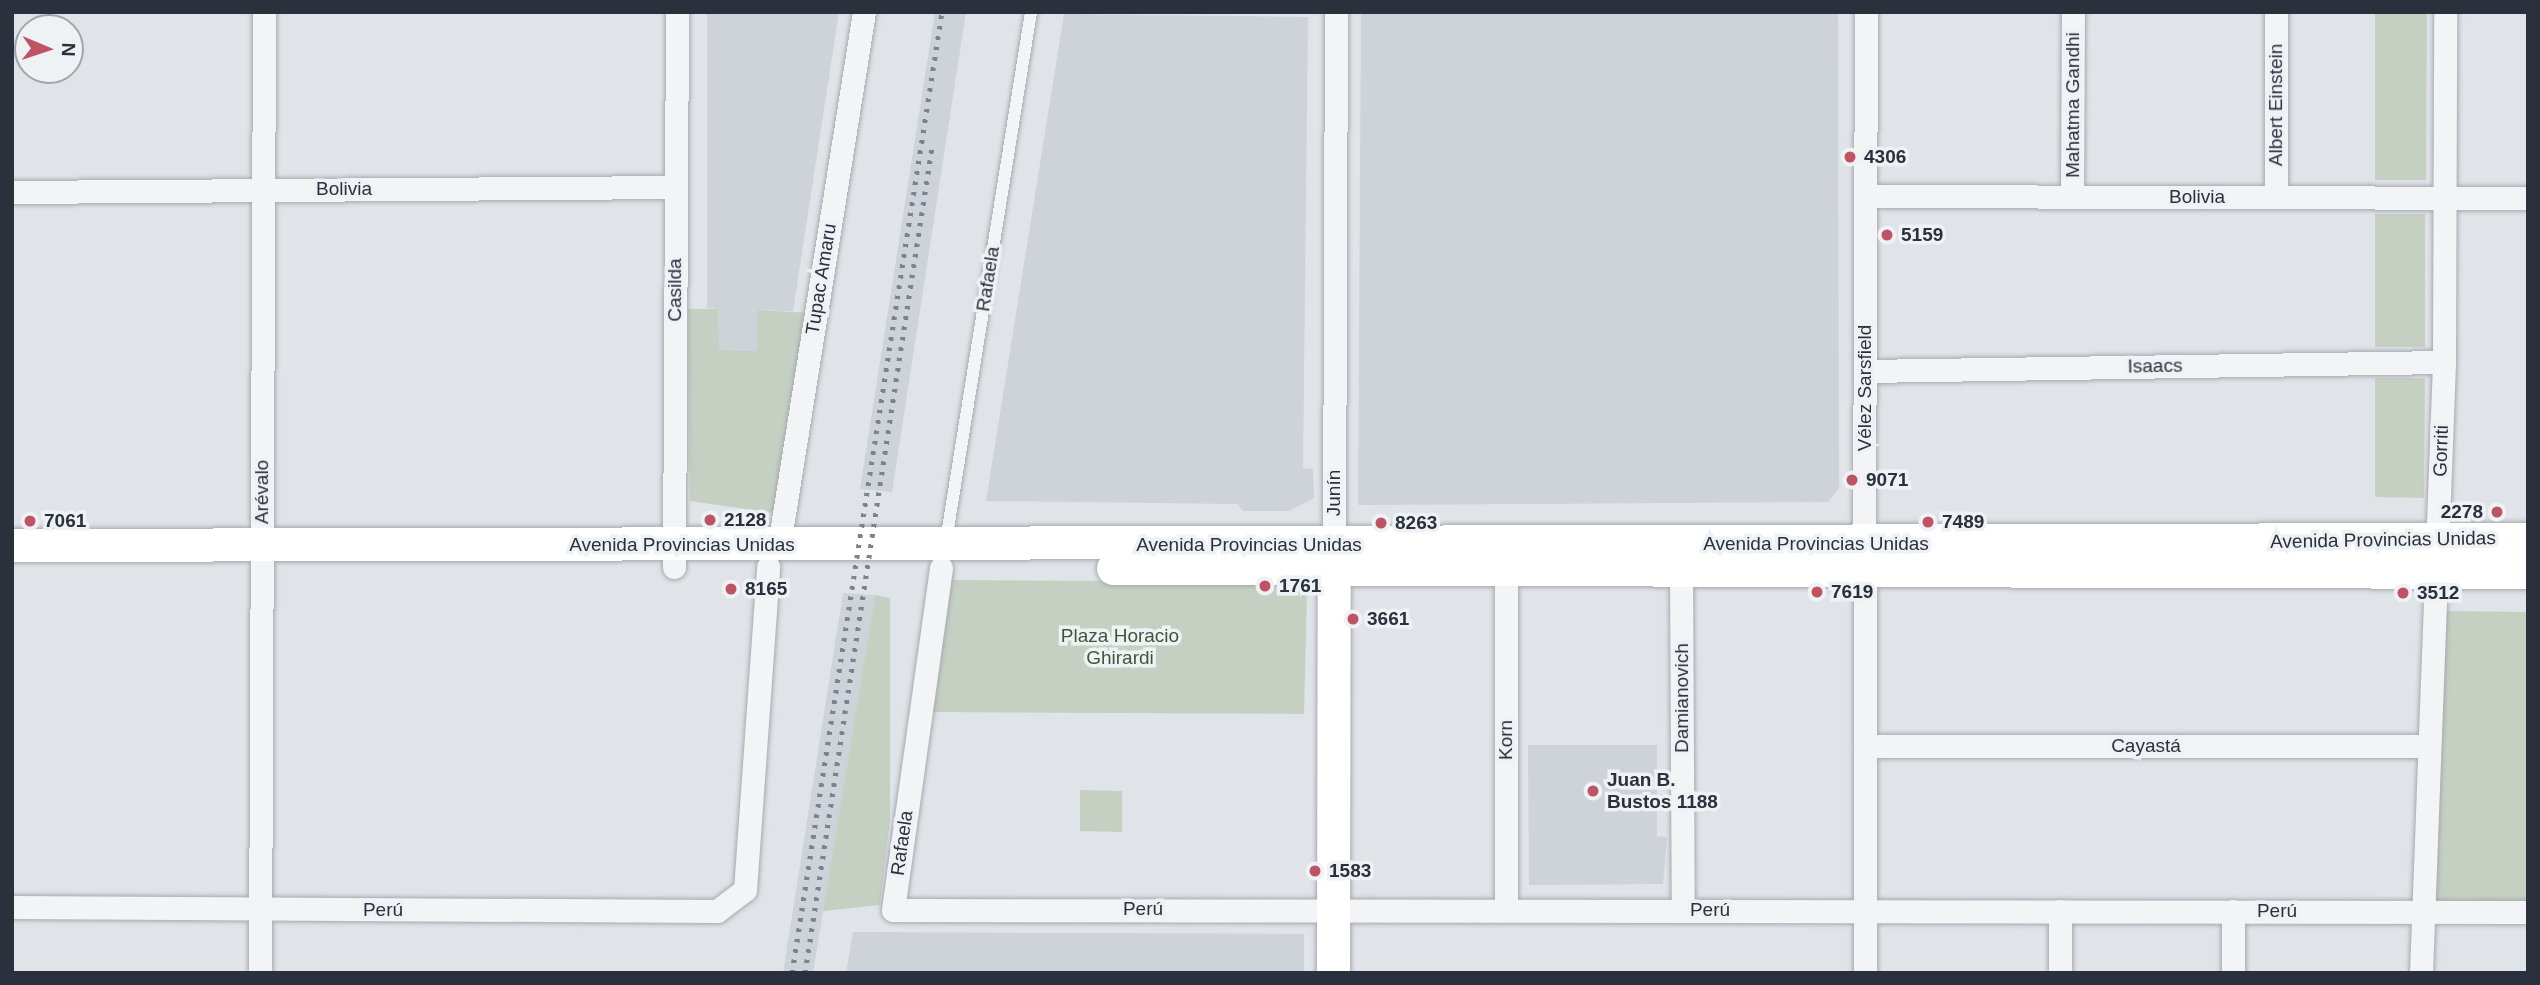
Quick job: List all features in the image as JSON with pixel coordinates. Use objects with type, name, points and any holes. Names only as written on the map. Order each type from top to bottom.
[{"type":"main road","name":"Avenida Provincias Unidas","points":[[1334,557],[1506,570],[1681,570],[1864,558],[2528,539]]},
{"type":"main road","name":"Avenida Provincias Unidas","points":[[12,545],[261,556]]},
{"type":"main road","name":"Avenida Provincias Unidas","points":[[12,566],[261,556],[1864,558],[2528,572]]},
{"type":"main road","name":"Junín","points":[[1333,973],[1334,557]]},
{"type":"street","name":"Arévalo","points":[[260,973],[264,12]]},
{"type":"street","name":"Casilda","points":[[675,556],[677,12]]},
{"type":"street","name":"Tupac Amaru","points":[[745,890],[773,556],[864,12]]},
{"type":"street","name":"Junín","points":[[1334,557],[1336,12]]},
{"type":"street","name":"Vélez Sarsfield","points":[[1865,973],[1866,12]]},
{"type":"street","name":"Mahatma Gandhi","points":[[2072,197],[2073,12]]},
{"type":"street","name":"Albert Einstein","points":[[2276,12],[2276,197]]},
{"type":"street","name":"Gorriti","points":[[2421,973],[2427,746],[2434,572],[2439,540],[2444,362],[2445,12]]},
{"type":"street","name":"Bolivia","points":[[12,192],[675,187]]},
{"type":"street","name":"Bolivia","points":[[1866,196],[2528,198]]},
{"type":"street","name":"Isaacs","points":[[1865,371],[2444,362]]},
{"type":"street","name":"Rafaela","points":[[893,910],[943,557]]},
{"type":"street","name":"Korn","points":[[1506,570],[1506,910]]},
{"type":"street","name":"Damianovich","points":[[1681,570],[1683,910]]},
{"type":"street","name":"Cayastá","points":[[1865,746],[2427,746]]},
{"type":"street","name":"Perú","points":[[12,907],[717,911],[745,890]]},
{"type":"street","name":"Perú","points":[[893,910],[2528,912]]},
{"type":"street","points":[[2060,911],[2060,973]]},
{"type":"street","points":[[2233,911],[2233,973]]},
{"type":"lane","name":"Rafaela","points":[[943,557],[1031,12]]},
{"type":"shaded area","points":[[707,12],[839,12],[793,311],[757,310],[757,351],[718,350],[718,309],[707,308]]},
{"type":"shaded area","points":[[935,12],[966,12],[892,492],[860,489]]},
{"type":"shaded area","points":[[1361,12],[1838,12],[1839,488],[1828,502],[1358,505]]},
{"type":"shaded area","points":[[1064,14],[1308,17],[1303,468],[1313,469],[1314,498],[1289,511],[1243,511],[1238,504],[986,501]]},
{"type":"shaded area","points":[[843,593],[875,595],[813,973],[783,973]]},
{"type":"shaded area","name":"Juan B. Bustos 1188","points":[[1528,745],[1657,745],[1657,836],[1667,837],[1663,884],[1529,885]]},
{"type":"shaded area","points":[[853,932],[1304,934],[1304,973],[846,973]]},
{"type":"green space","points":[[2375,12],[2427,12],[2426,180],[2375,180]]},
{"type":"green space","points":[[2375,214],[2425,214],[2425,347],[2375,347]]},
{"type":"green space","points":[[688,309],[718,309],[719,350],[757,351],[757,310],[811,313],[774,513],[690,501]]},
{"type":"green space","points":[[2375,378],[2425,378],[2424,498],[2375,497]]},
{"type":"green space","name":"Plaza Horacio Ghirardi","points":[[951,580],[1288,582],[1307,593],[1304,714],[933,712]]},
{"type":"green space","points":[[875,595],[890,598],[890,821],[880,905],[823,911]]},
{"type":"green space","points":[[2441,611],[2528,612],[2528,901],[2435,902]]},
{"type":"green space","points":[[1080,790],[1122,791],[1122,832],[1080,831]]},
{"type":"railway","points":[[792,973],[942,12]]},
{"type":"railway","points":[[805,973],[932,147]]},
{"type":"place","name":"4306","points":[[1850,157]]},
{"type":"place","name":"5159","points":[[1887,235]]},
{"type":"place","name":"9071","points":[[1852,480]]},
{"type":"place","name":"2278","points":[[2497,512]]},
{"type":"place","name":"2128","points":[[710,520]]},
{"type":"place","name":"7061","points":[[30,521]]},
{"type":"place","name":"7489","points":[[1928,522]]},
{"type":"place","name":"8263","points":[[1381,523]]},
{"type":"place","name":"1761","points":[[1265,586]]},
{"type":"place","name":"8165","points":[[731,589]]},
{"type":"place","name":"7619","points":[[1817,592]]},
{"type":"place","name":"3512","points":[[2403,593]]},
{"type":"place","name":"3661","points":[[1353,619]]},
{"type":"place","name":"Juan B. Bustos 1188","points":[[1593,791]]},
{"type":"place","name":"1583","points":[[1315,871]]}]
